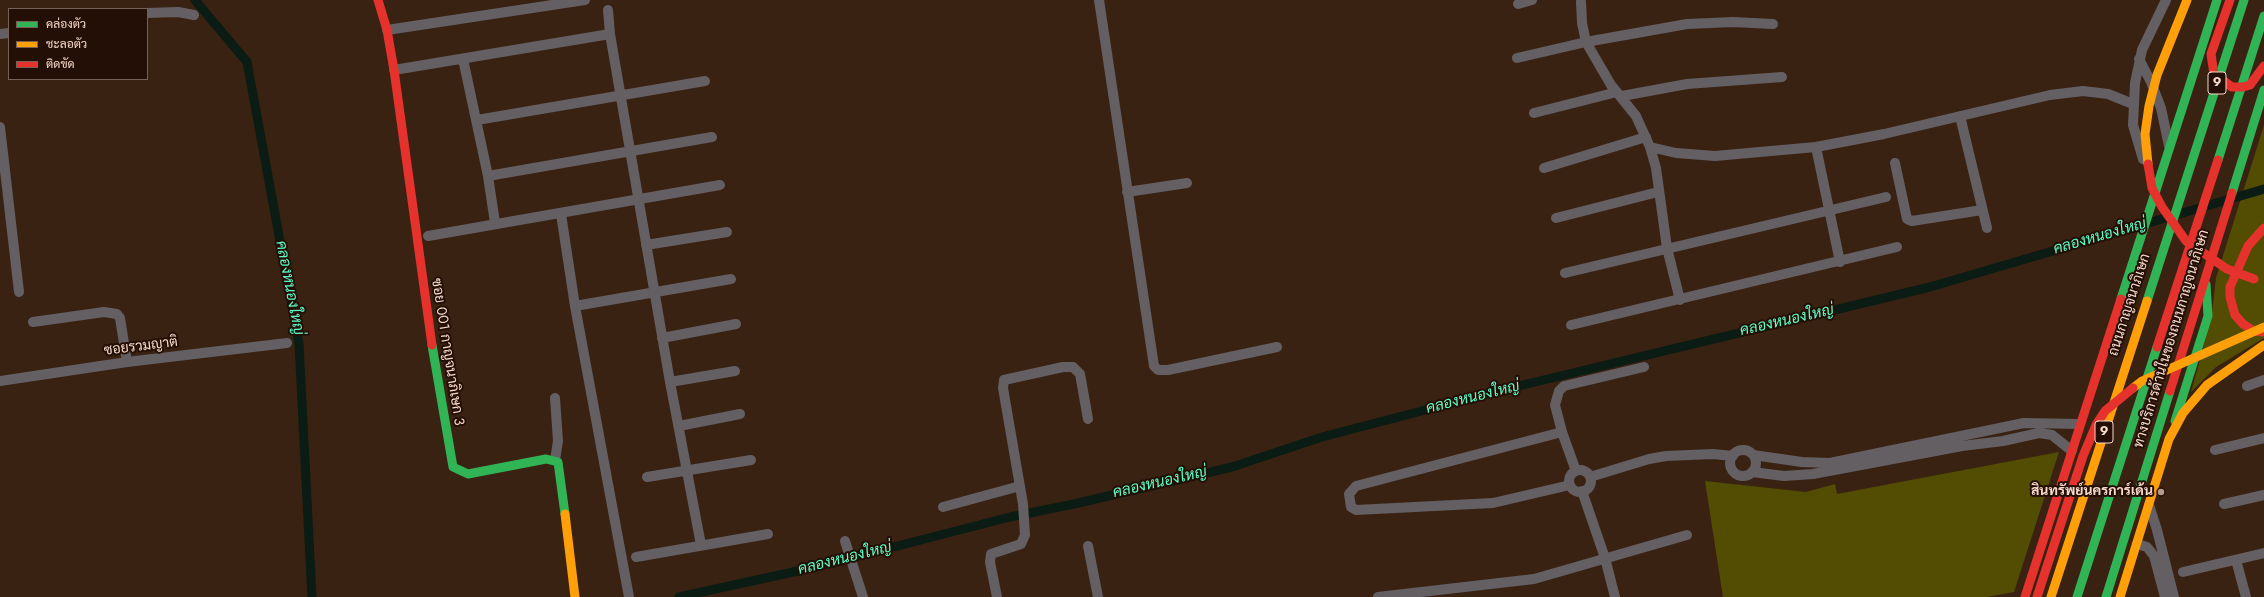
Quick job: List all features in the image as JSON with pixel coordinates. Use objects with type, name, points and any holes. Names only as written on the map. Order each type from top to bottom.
[{"type":"main road","name":"ซอย 001 กาญจนาภิเษก 3","points":[[378,0],[387,30],[394,70],[426,314],[453,467],[460,472],[468,474],[546,459],[555,460]]},
{"type":"main road","points":[[2188,0],[2157,75],[2149,106],[2146,152],[2152,188],[2173,225],[2186,240],[2206,256],[2227,269],[2264,282]]},
{"type":"main road","points":[[2025,597],[2131,263],[2217,0]]},
{"type":"main road","points":[[2230,0],[2211,54],[2211,64],[2214,74],[2224,83],[2232,87],[2242,87],[2250,85],[2257,78],[2264,66]]},
{"type":"main road","name":"ถนนกาญจนาภิเษก","points":[[2051,597],[2244,0]]},
{"type":"main road","name":"9","points":[[2077,597],[2264,16]]},
{"type":"main road","name":"ทางบริการด้านในของถนนกาญจนาภิเษก","points":[[2106,597],[2264,90]]},
{"type":"main road","points":[[2264,228],[2251,242],[2236,271],[2230,287],[2230,297],[2235,315],[2243,324],[2254,331],[2264,332]]},
{"type":"main road","points":[[2120,597],[2208,316],[2208,291],[2205,279]]},
{"type":"main road","points":[[2037,597],[2083,456],[2096,425],[2105,411],[2130,389],[2147,378],[2264,327]]},
{"type":"main road","points":[[2169,439],[2183,413],[2207,384],[2264,345]]},
{"type":"main road","points":[[555,460],[559,467],[575,597]]},
{"type":"street","points":[[387,30],[579,0]]},
{"type":"street","points":[[1099,0],[1154,366],[1158,370],[1168,370],[1277,347]]},
{"type":"street","points":[[1518,4],[1532,0]]},
{"type":"street","points":[[2159,177],[2151,174],[2140,154],[2133,125],[2133,104],[2139,59],[2166,0]]},
{"type":"street","points":[[1580,1],[1582,23],[1586,42],[1619,94],[1636,116],[1648,142],[1656,168],[1658,192],[1667,248],[1680,300]]},
{"type":"street","points":[[608,10],[610,34],[638,200],[670,382],[701,545]]},
{"type":"street","points":[[148,13],[178,12],[194,15]]},
{"type":"street","points":[[1517,58],[1586,42],[1687,24],[1733,22],[1773,24]]},
{"type":"street","points":[[394,70],[610,34]]},
{"type":"street","points":[[463,59],[488,176],[495,223]]},
{"type":"street","points":[[2139,59],[2151,82],[2161,108],[2169,146]]},
{"type":"street","points":[[1534,113],[1619,94],[1687,84],[1782,77]]},
{"type":"street","points":[[477,120],[705,81]]},
{"type":"street","points":[[1544,168],[1648,142],[1676,153],[1716,156],[1816,147],[1884,134],[2050,95],[2083,91],[2108,94],[2133,104]]},
{"type":"street","points":[[1960,116],[1987,228]]},
{"type":"street","points":[[0,127],[19,292]]},
{"type":"street","points":[[488,176],[712,137]]},
{"type":"street","points":[[1816,147],[1840,262]]},
{"type":"street","points":[[1894,162],[1907,219],[1912,221],[1982,210]]},
{"type":"street","points":[[1127,192],[1187,183]]},
{"type":"street","points":[[428,236],[495,223],[561,214],[720,185]]},
{"type":"street","points":[[1556,218],[1658,192]]},
{"type":"street","points":[[1565,273],[1886,196]]},
{"type":"street","points":[[561,214],[575,306],[629,597]]},
{"type":"street","points":[[646,245],[727,232]]},
{"type":"street","points":[[1571,325],[1897,248]]},
{"type":"street","points":[[575,306],[731,279]]},
{"type":"street","points":[[33,322],[104,312],[117,314],[120,318],[127,362]]},
{"type":"street","points":[[662,338],[736,324]]},
{"type":"street","name":"ซอยรวมญาติ","points":[[0,381],[127,362],[287,343]]},
{"type":"street","points":[[997,597],[990,562],[991,554],[1023,542],[1024,521],[1023,504],[1003,388],[1005,379],[1064,367],[1076,368],[1080,374],[1088,419]]},
{"type":"street","points":[[1576,471],[1562,432],[1555,405],[1559,391],[1564,386],[1644,367]]},
{"type":"street","points":[[670,382],[735,371]]},
{"type":"street","points":[[2247,386],[2264,380]]},
{"type":"street","points":[[554,398],[558,441],[555,460]]},
{"type":"street","points":[[679,426],[740,414]]},
{"type":"street","points":[[1752,472],[1784,476],[1834,467],[1963,441],[2024,423],[2080,424]]},
{"type":"street","points":[[1562,432],[1356,486],[1349,494],[1351,507],[1356,510],[1493,503],[1570,485]]},
{"type":"street","points":[[1963,441],[2003,441],[2039,432],[2052,435],[2072,451]]},
{"type":"street","points":[[2215,450],[2264,438]]},
{"type":"street","points":[[1590,478],[1648,459],[1666,456],[1713,454],[1733,456],[1743,451],[1753,455],[1834,467]]},
{"type":"street","points":[[1733,456],[1731,461],[1734,472],[1744,476],[1752,472],[1756,466],[1753,455]]},
{"type":"street","points":[[647,477],[751,460]]},
{"type":"street","points":[[1576,471],[1585,472],[1590,478],[1590,485],[1582,492]]},
{"type":"street","points":[[1576,471],[1569,478],[1570,485],[1574,490],[1582,492]]},
{"type":"street","points":[[943,507],[1020,486]]},
{"type":"street","points":[[1582,492],[1605,558],[1615,597]]},
{"type":"street","points":[[2224,504],[2264,495]]},
{"type":"street","points":[[2149,505],[2174,597]]},
{"type":"street","points":[[636,557],[768,534]]},
{"type":"street","points":[[1378,597],[1534,579],[1688,534]]},
{"type":"street","points":[[2137,544],[2147,547],[2154,556],[2165,597]]},
{"type":"street","points":[[847,545],[863,597]]},
{"type":"street","points":[[1088,546],[1098,597]]},
{"type":"street","points":[[2183,572],[2264,553]]},
{"type":"street","points":[[2236,560],[2246,597]]},
{"type":"shaded area","points":[[2264,125],[2264,338],[2216,367],[2191,392],[2211,320],[2216,278]]},
{"type":"shaded area","points":[[2059,452],[2014,592],[1987,597],[1723,597],[1705,481],[1806,492],[1835,484],[1837,494]]},
{"type":"waterway","name":"คลองหนองใหญ่","points":[[195,0],[247,62],[299,344],[312,597]]},
{"type":"waterway","name":"คลองหนองใหญ่","points":[[679,597],[816,567],[1010,517],[1074,504],[1232,467],[1322,437],[1502,390],[1930,287],[2264,189]]},
{"type":"traffic: fast","points":[[2121,299],[2217,0]]},
{"type":"traffic: fast","points":[[2147,301],[2244,0]]},
{"type":"traffic: fast","points":[[2218,160],[2264,16]]},
{"type":"traffic: fast","points":[[2232,193],[2264,90]]},
{"type":"traffic: fast","points":[[2175,421],[2208,316],[2206,284]]},
{"type":"traffic: fast","points":[[432,345],[453,467],[468,474],[546,459],[558,462],[565,514]]},
{"type":"traffic: fast","points":[[2077,597],[2157,347]]},
{"type":"traffic: fast","points":[[2106,597],[2170,391]]},
{"type":"traffic: slow","points":[[2148,164],[2145,134],[2149,106],[2157,75],[2187,0]]},
{"type":"traffic: slow","points":[[2051,597],[2147,301]]},
{"type":"traffic: slow","points":[[2133,388],[2142,381],[2264,327]]},
{"type":"traffic: slow","points":[[2120,597],[2169,439],[2183,413],[2207,385],[2264,345]]},
{"type":"traffic: slow","points":[[565,514],[575,597]]},
{"type":"traffic: jam","points":[[378,0],[387,30],[394,70],[432,345]]},
{"type":"traffic: jam","points":[[2230,0],[2211,54],[2214,74],[2232,87],[2243,87],[2250,85],[2264,66]]},
{"type":"traffic: jam","points":[[2157,347],[2218,160]]},
{"type":"traffic: jam","points":[[2148,164],[2152,188],[2162,207],[2186,241],[2227,269],[2254,279]]},
{"type":"traffic: jam","points":[[2170,391],[2232,193]]},
{"type":"traffic: jam","points":[[2264,228],[2248,246],[2230,287],[2230,297],[2235,315],[2243,324],[2254,331],[2264,332]]},
{"type":"traffic: jam","points":[[2025,597],[2121,299]]},
{"type":"traffic: jam","points":[[2037,597],[2083,456],[2096,425],[2105,411],[2133,388]]},
{"type":"place","name":"สินทรัพย์นครการ์เด้น","points":[[2161,492]]}]
